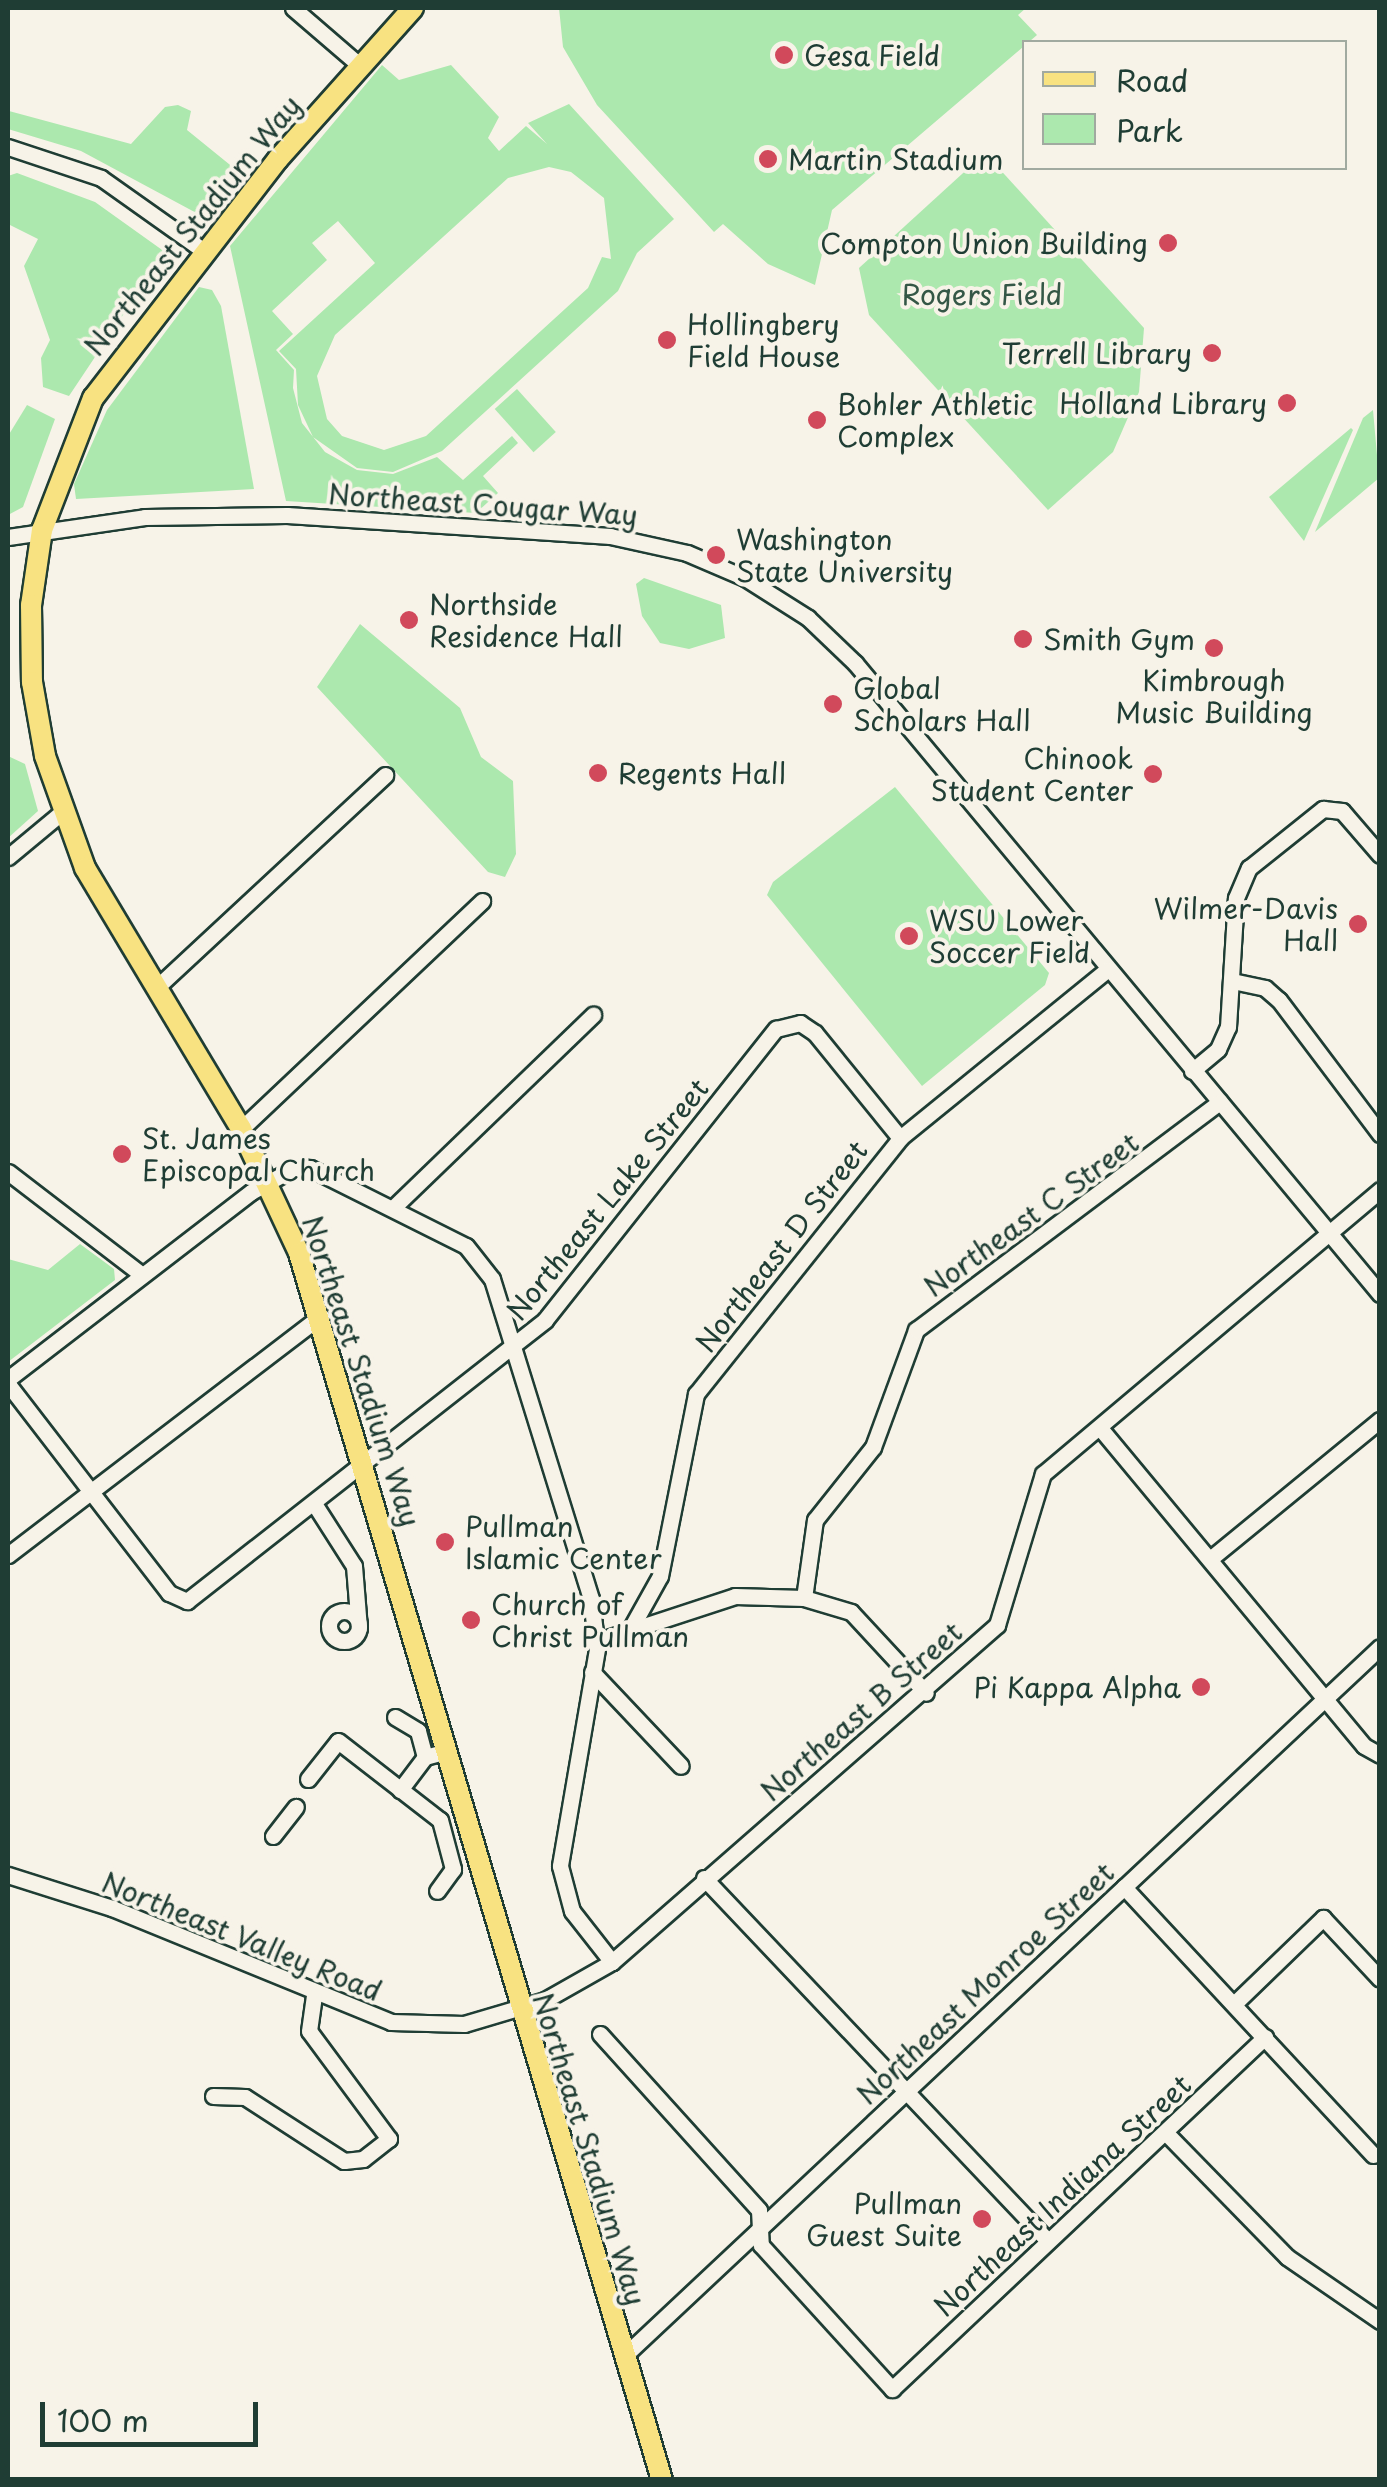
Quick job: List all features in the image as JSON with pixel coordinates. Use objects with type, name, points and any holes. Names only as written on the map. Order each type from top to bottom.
[{"type":"main road","name":"Northeast Stadium Way","points":[[413,8],[358,64],[204,252],[93,398],[42,530],[30,605],[32,682],[62,812],[102,898],[242,1129],[268,1181],[321,1316],[519,2010],[662,2480]]},
{"type":"street","points":[[293,8],[358,64]]},
{"type":"street","points":[[8,147],[101,178],[204,252]]},
{"type":"street","name":"Northeast Cougar Way","points":[[8,537],[181,514],[287,515],[610,536],[718,564],[782,600],[855,663],[1380,1294]]},
{"type":"street","points":[[156,988],[385,775]]},
{"type":"street","points":[[1192,1071],[1218,1049],[1237,982],[1241,882],[1314,814],[1336,808],[1379,852]]},
{"type":"street","points":[[8,857],[62,812]]},
{"type":"street","points":[[242,1129],[482,902]]},
{"type":"street","name":"Northeast D Street","points":[[626,1637],[660,1576],[696,1394],[900,1138],[1107,970]]},
{"type":"street","points":[[1237,982],[1265,988],[1279,1000],[1380,1134]]},
{"type":"street","points":[[394,1207],[594,1015]]},
{"type":"street","name":"Northeast Lake Street","points":[[91,1493],[180,1602],[315,1505],[364,1460],[515,1348],[776,1030],[800,1024],[815,1033],[900,1138]]},
{"type":"street","name":"Northeast C Street","points":[[804,1598],[815,1520],[873,1447],[916,1330],[1220,1102]]},
{"type":"street","points":[[91,1493],[8,1382],[268,1181],[310,1168],[394,1207],[482,1262],[515,1348],[598,1641],[560,1866],[572,1910],[612,1962]]},
{"type":"street","points":[[8,1172],[142,1275]]},
{"type":"street","name":"Northeast B Street","points":[[519,2010],[612,1962],[704,1878],[926,1693],[998,1625],[1034,1489],[1100,1428],[1380,1190]]},
{"type":"street","points":[[8,1556],[321,1316]]},
{"type":"street","points":[[1210,1559],[1380,1420]]},
{"type":"street","points":[[1100,1428],[1364,1746],[1380,1756]]},
{"type":"street","points":[[315,1505],[351,1558],[362,1600],[359,1628]]},
{"type":"street","points":[[598,1641],[626,1637],[735,1596],[804,1598],[852,1612],[926,1693]]},
{"type":"street","name":"Northeast Monroe Street","points":[[624,2356],[1380,1647]]},
{"type":"street","points":[[592,1672],[681,1766]]},
{"type":"street","points":[[395,1717],[418,1731],[426,1757]]},
{"type":"street","points":[[308,1779],[338,1741],[444,1826],[453,1872],[437,1890]]},
{"type":"street","points":[[400,1790],[426,1757],[448,1751]]},
{"type":"street","points":[[273,1836],[296,1806]]},
{"type":"street","name":"Northeast Valley Road","points":[[8,1875],[112,1908],[314,1996],[412,2026],[519,2010]]},
{"type":"street","points":[[704,1878],[1048,2240]]},
{"type":"street","points":[[1124,1887],[1373,2154]]},
{"type":"street","points":[[1234,2004],[1323,1918],[1380,1980]]},
{"type":"street","points":[[212,2096],[245,2097],[302,2127],[336,2159],[363,2160],[389,2139],[309,2031],[314,1996]]},
{"type":"street","points":[[600,2034],[759,2210],[759,2230]]},
{"type":"street","name":"Northeast Indiana Street","points":[[759,2230],[761,2245],[892,2390],[1265,2037]]},
{"type":"street","points":[[1166,2133],[1287,2257],[1380,2321]]},
{"type":"green space","name":"Martin Stadium","points":[[559,8],[1026,8],[1018,15],[1037,35],[1022,40],[1022,48],[832,210],[815,285],[768,264],[723,224],[714,232],[597,105],[563,47]]},
{"type":"green space","points":[[382,65],[399,80],[451,65],[499,117],[488,138],[499,151],[526,126],[547,144],[528,123],[569,104],[674,219],[637,253],[618,291],[442,451],[393,472],[357,468],[313,437],[325,452],[357,470],[393,474],[437,457],[463,480],[512,436],[518,443],[483,476],[498,493],[476,513],[286,501],[230,246]],"holes":[[[549,167],[571,172],[604,198],[611,259],[602,257],[588,288],[426,436],[384,450],[342,436],[327,419],[317,376],[335,335],[508,178]],[[338,221],[375,263],[279,351],[296,369],[298,405],[313,437],[302,423],[293,388],[294,370],[276,350],[293,334],[272,311],[327,260],[312,243]]]},
{"type":"green space","points":[[178,105],[191,111],[187,130],[240,173],[202,216],[81,151],[8,129],[9,111],[131,144],[165,107]]},
{"type":"green space","name":"Rogers Field","points":[[985,153],[1144,328],[1139,392],[1113,452],[1048,510],[869,315],[859,268]]},
{"type":"green space","points":[[17,173],[95,202],[165,252],[69,396],[43,387],[41,358],[50,340],[24,266],[38,239],[8,224],[8,176]]},
{"type":"green space","points":[[199,287],[212,290],[221,306],[254,489],[76,499],[74,484],[107,410]]},
{"type":"green space","points":[[517,389],[556,432],[534,452],[495,409]]},
{"type":"green space","points":[[27,405],[55,419],[23,507],[8,515],[8,436]]},
{"type":"green space","points":[[1373,410],[1379,478],[1315,532],[1363,418]]},
{"type":"green space","points":[[1353,430],[1304,541],[1269,497]]},
{"type":"green space","points":[[644,578],[721,605],[725,638],[689,649],[660,643],[642,616],[636,584]]},
{"type":"green space","points":[[360,624],[460,708],[481,757],[513,781],[516,854],[505,877],[488,872],[317,687]]},
{"type":"green space","points":[[8,756],[25,764],[38,811],[8,838]]},
{"type":"green space","name":"WSU Lower Soccer Field","points":[[895,787],[1049,973],[1045,985],[922,1086],[767,895],[773,882]]},
{"type":"green space","points":[[80,1244],[114,1269],[115,1280],[8,1362],[8,1259],[48,1270]]},
{"type":"place","name":"Gesa Field","points":[[784,55]]},
{"type":"place","name":"Martin Stadium","points":[[768,159]]},
{"type":"place","name":"Compton Union Building","points":[[1168,243]]},
{"type":"place","name":"Hollingbery Field House","points":[[667,340]]},
{"type":"place","name":"Terrell Library","points":[[1212,353]]},
{"type":"place","name":"Holland Library","points":[[1287,403]]},
{"type":"place","name":"Bohler Athletic Complex","points":[[817,420]]},
{"type":"place","name":"Washington State University","points":[[716,555]]},
{"type":"place","name":"Northside Residence Hall","points":[[409,620]]},
{"type":"place","name":"Smith Gym","points":[[1023,639]]},
{"type":"place","name":"Kimbrough Music Building","points":[[1214,648]]},
{"type":"place","name":"Global Scholars Hall","points":[[833,704]]},
{"type":"place","name":"Regents Hall","points":[[598,773]]},
{"type":"place","name":"Chinook Student Center","points":[[1153,774]]},
{"type":"place","name":"Wilmer-Davis Hall","points":[[1358,924]]},
{"type":"place","name":"WSU Lower Soccer Field","points":[[909,936]]},
{"type":"place","name":"St. James Episcopal Church","points":[[122,1154]]},
{"type":"place","name":"Pullman Islamic Center","points":[[445,1542]]},
{"type":"place","name":"Church of Christ Pullman","points":[[471,1620]]},
{"type":"place","name":"Pi Kappa Alpha","points":[[1201,1687]]},
{"type":"place","name":"Pullman Guest Suite","points":[[982,2219]]}]
